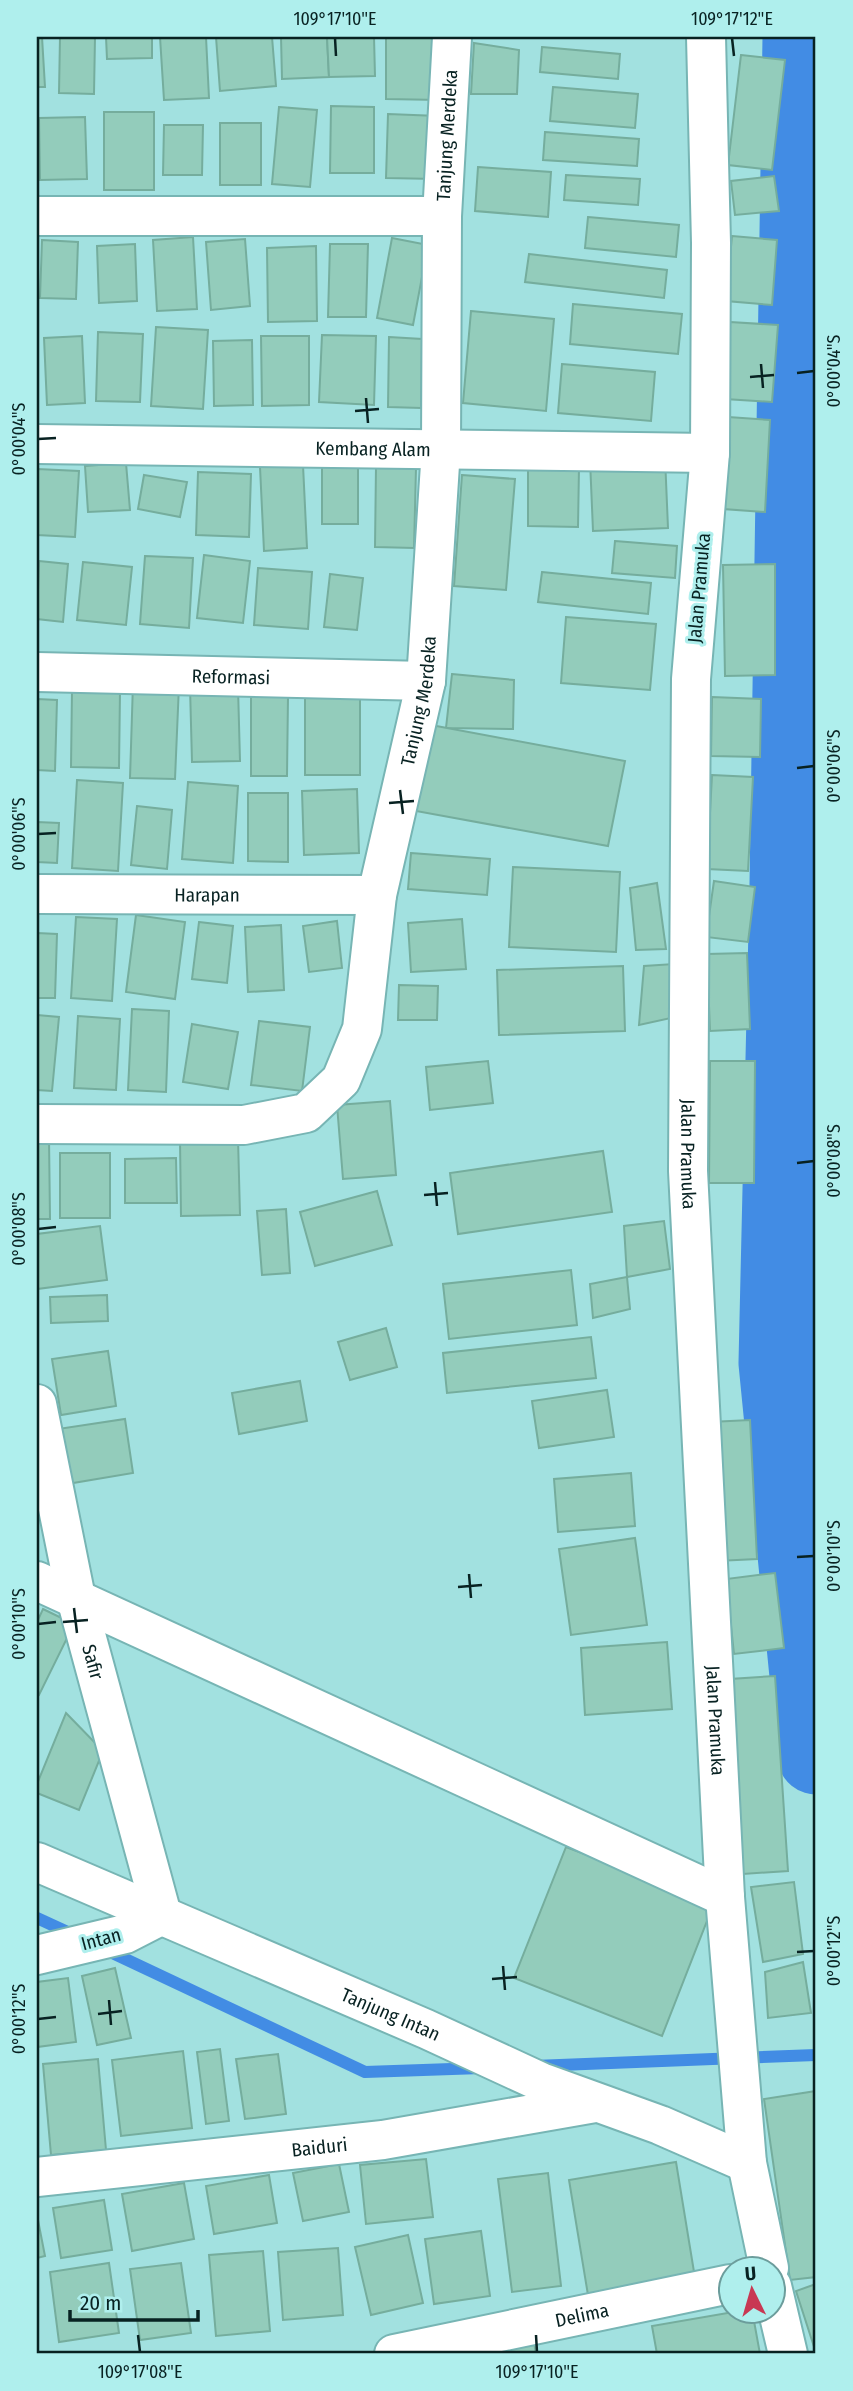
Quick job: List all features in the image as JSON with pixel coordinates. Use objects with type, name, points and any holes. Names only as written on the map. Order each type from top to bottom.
[{"type":"street","name":"Tanjung Merdeka","points":[[37,1124],[244,1125],[306,1113],[341,1080],[362,1029],[377,895],[426,681],[441,449],[442,216],[452,37]]},
{"type":"street","name":"Jalan Pramuka","points":[[706,37],[711,243],[710,453],[691,679],[688,1171],[725,1897],[747,2163],[766,2254]]},
{"type":"street","points":[[37,216],[442,216]]},
{"type":"street","name":"Kembang Alam","points":[[37,444],[710,453]]},
{"type":"street","name":"Reformasi","points":[[37,672],[426,681]]},
{"type":"street","name":"Harapan","points":[[37,894],[377,895]]},
{"type":"street","name":"Safir","points":[[37,1405],[76,1598],[162,1915]]},
{"type":"street","points":[[37,1581],[725,1897]]},
{"type":"street","name":"Tanjung Intan","points":[[37,1862],[426,2029],[541,2082],[660,2126],[747,2163]]},
{"type":"street","name":"Intan","points":[[37,1955],[125,1934],[162,1915]]},
{"type":"street","name":"Baiduri","points":[[37,2177],[396,2138],[590,2100]]},
{"type":"street","name":"Delima","points":[[394,2354],[716,2287]]},
{"type":"street","points":[[781,2324],[788,2354]]},
{"type":"building","points":[[37,37],[42,37],[45,87],[37,87]]},
{"type":"building","points":[[60,37],[95,37],[94,94],[59,93]]},
{"type":"building","points":[[106,37],[152,37],[152,58],[107,59]]},
{"type":"building","points":[[160,37],[206,37],[209,98],[164,100]]},
{"type":"building","points":[[216,37],[272,37],[276,86],[220,91]]},
{"type":"building","points":[[281,37],[327,37],[329,77],[282,79]]},
{"type":"building","points":[[327,37],[374,37],[375,76],[329,77]]},
{"type":"building","points":[[386,37],[441,37],[440,100],[386,99]]},
{"type":"building","points":[[474,43],[519,50],[517,94],[471,94]]},
{"type":"building","points":[[542,47],[620,54],[618,79],[540,72]]},
{"type":"building","points":[[741,55],[785,60],[772,170],[728,165]]},
{"type":"building","points":[[553,87],[638,94],[635,128],[550,121]]},
{"type":"building","points":[[331,106],[374,107],[374,173],[330,173]]},
{"type":"building","points":[[279,107],[317,110],[310,187],[272,184]]},
{"type":"building","points":[[104,112],[154,112],[154,190],[104,190]]},
{"type":"building","points":[[388,114],[438,116],[436,179],[386,178]]},
{"type":"building","points":[[85,117],[87,179],[40,180],[39,118]]},
{"type":"building","points":[[220,123],[261,123],[261,185],[220,185]]},
{"type":"building","points":[[164,125],[203,125],[202,175],[163,175]]},
{"type":"building","points":[[545,132],[639,139],[637,166],[543,160]]},
{"type":"building","points":[[478,167],[551,172],[548,217],[475,211]]},
{"type":"building","points":[[566,175],[640,179],[638,205],[564,200]]},
{"type":"building","points":[[774,176],[779,211],[735,215],[731,181]]},
{"type":"building","points":[[588,217],[679,225],[676,257],[585,248]]},
{"type":"building","points":[[732,236],[777,240],[772,305],[726,301]]},
{"type":"building","points":[[193,237],[197,309],[157,311],[153,240]]},
{"type":"building","points":[[392,238],[428,245],[413,325],[377,318]]},
{"type":"building","points":[[245,239],[250,306],[211,310],[206,242]]},
{"type":"building","points":[[42,240],[78,242],[76,299],[40,298]]},
{"type":"building","points":[[135,244],[137,301],[99,303],[97,246]]},
{"type":"building","points":[[330,244],[368,244],[366,317],[328,317]]},
{"type":"building","points":[[316,246],[317,321],[268,322],[267,248]]},
{"type":"building","points":[[529,254],[667,270],[664,298],[525,282]]},
{"type":"building","points":[[573,304],[682,314],[678,354],[570,344]]},
{"type":"building","points":[[471,311],[554,319],[546,411],[463,403]]},
{"type":"building","points":[[730,322],[778,325],[772,402],[725,399]]},
{"type":"building","points":[[156,327],[208,330],[203,409],[151,406]]},
{"type":"building","points":[[98,332],[143,334],[140,402],[96,401]]},
{"type":"building","points":[[322,335],[376,336],[374,405],[319,402]]},
{"type":"building","points":[[82,336],[85,403],[47,405],[44,338]]},
{"type":"building","points":[[261,336],[309,336],[309,405],[262,406]]},
{"type":"building","points":[[389,337],[422,339],[421,408],[388,407]]},
{"type":"building","points":[[252,340],[253,405],[214,406],[213,341]]},
{"type":"building","points":[[562,364],[655,372],[651,421],[558,413]]},
{"type":"building","points":[[728,417],[770,420],[765,512],[723,509]]},
{"type":"building","points":[[665,457],[668,528],[593,531],[590,460]]},
{"type":"building","points":[[126,463],[130,510],[88,512],[85,466]]},
{"type":"building","points":[[303,465],[307,548],[264,551],[260,467]]},
{"type":"building","points":[[322,467],[358,467],[358,524],[322,524]]},
{"type":"building","points":[[376,467],[416,468],[414,548],[375,547]]},
{"type":"building","points":[[528,467],[579,468],[578,527],[528,526]]},
{"type":"building","points":[[37,469],[79,471],[75,537],[37,535]]},
{"type":"building","points":[[198,472],[251,474],[249,537],[196,535]]},
{"type":"building","points":[[144,475],[187,482],[180,517],[138,509]]},
{"type":"building","points":[[462,475],[515,479],[506,590],[454,586]]},
{"type":"building","points":[[615,541],[677,546],[675,578],[612,573]]},
{"type":"building","points":[[204,555],[250,561],[243,623],[197,618]]},
{"type":"building","points":[[145,556],[193,558],[189,628],[140,624]]},
{"type":"building","points":[[39,561],[68,564],[63,622],[37,619]]},
{"type":"building","points":[[83,562],[132,567],[126,625],[77,620]]},
{"type":"building","points":[[775,564],[775,675],[725,676],[723,565]]},
{"type":"building","points":[[258,568],[312,572],[308,629],[254,625]]},
{"type":"building","points":[[542,572],[651,583],[648,614],[538,602]]},
{"type":"building","points":[[330,574],[363,578],[357,630],[324,627]]},
{"type":"building","points":[[566,617],[656,624],[650,690],[561,683]]},
{"type":"building","points":[[452,674],[514,680],[513,729],[446,728]]},
{"type":"building","points":[[133,683],[179,685],[175,779],[130,778]]},
{"type":"building","points":[[305,685],[360,685],[360,775],[305,775]]},
{"type":"building","points":[[190,687],[238,687],[240,761],[192,762]]},
{"type":"building","points":[[72,689],[120,691],[119,768],[71,767]]},
{"type":"building","points":[[251,696],[288,697],[287,776],[251,776]]},
{"type":"building","points":[[712,697],[761,699],[760,757],[711,756]]},
{"type":"building","points":[[37,699],[57,700],[55,771],[37,770]]},
{"type":"building","points":[[431,725],[625,761],[608,846],[416,811]]},
{"type":"building","points":[[712,775],[753,777],[748,871],[707,869]]},
{"type":"building","points":[[77,780],[123,783],[118,871],[72,868]]},
{"type":"building","points":[[188,782],[238,786],[233,863],[182,859]]},
{"type":"building","points":[[357,789],[359,853],[304,855],[302,791]]},
{"type":"building","points":[[248,793],[288,793],[288,862],[248,861]]},
{"type":"building","points":[[137,806],[172,810],[167,869],[131,865]]},
{"type":"building","points":[[37,822],[59,823],[57,863],[37,862]]},
{"type":"building","points":[[411,853],[490,859],[487,895],[408,889]]},
{"type":"building","points":[[513,867],[620,872],[616,952],[509,947]]},
{"type":"building","points":[[714,881],[755,887],[748,942],[706,937]]},
{"type":"building","points":[[657,883],[666,949],[636,950],[630,888]]},
{"type":"building","points":[[136,915],[185,922],[175,999],[126,992]]},
{"type":"building","points":[[76,917],[117,919],[112,1001],[71,998]]},
{"type":"building","points":[[462,919],[466,969],[411,972],[408,923]]},
{"type":"building","points":[[337,921],[342,968],[309,972],[303,926]]},
{"type":"building","points":[[199,922],[233,926],[227,983],[192,979]]},
{"type":"building","points":[[281,925],[284,990],[248,992],[245,927]]},
{"type":"building","points":[[37,933],[57,934],[55,998],[37,998]]},
{"type":"building","points":[[747,953],[750,1029],[710,1031],[707,954]]},
{"type":"building","points":[[674,964],[671,1018],[639,1025],[644,966]]},
{"type":"building","points":[[623,966],[625,1031],[499,1035],[497,970]]},
{"type":"building","points":[[399,985],[438,986],[437,1020],[398,1020]]},
{"type":"building","points":[[132,1009],[169,1011],[166,1092],[128,1090]]},
{"type":"building","points":[[37,1015],[59,1017],[52,1091],[37,1090]]},
{"type":"building","points":[[78,1016],[120,1019],[116,1090],[74,1088]]},
{"type":"building","points":[[259,1021],[310,1027],[302,1091],[251,1085]]},
{"type":"building","points":[[192,1024],[238,1032],[228,1089],[183,1082]]},
{"type":"building","points":[[488,1061],[493,1103],[430,1110],[426,1067]]},
{"type":"building","points":[[710,1061],[755,1061],[754,1183],[709,1183]]},
{"type":"building","points":[[390,1101],[396,1175],[343,1179],[337,1105]]},
{"type":"building","points":[[37,1137],[49,1138],[50,1219],[37,1219]]},
{"type":"building","points":[[238,1138],[240,1215],[181,1216],[180,1140]]},
{"type":"building","points":[[603,1151],[612,1212],[458,1234],[450,1173]]},
{"type":"building","points":[[60,1153],[110,1153],[110,1218],[60,1218]]},
{"type":"building","points":[[176,1158],[177,1203],[125,1203],[125,1159]]},
{"type":"building","points":[[377,1191],[392,1245],[315,1266],[300,1212]]},
{"type":"building","points":[[286,1209],[290,1273],[262,1275],[257,1211]]},
{"type":"building","points":[[664,1221],[670,1269],[627,1277],[624,1226]]},
{"type":"building","points":[[100,1226],[107,1280],[37,1289],[37,1234]]},
{"type":"building","points":[[571,1270],[577,1325],[449,1339],[443,1284]]},
{"type":"building","points":[[627,1277],[630,1309],[593,1318],[590,1284]]},
{"type":"building","points":[[107,1295],[108,1321],[51,1323],[50,1297]]},
{"type":"building","points":[[386,1328],[397,1367],[350,1380],[338,1342]]},
{"type":"building","points":[[591,1337],[596,1378],[447,1393],[443,1353]]},
{"type":"building","points":[[108,1351],[116,1406],[61,1415],[52,1359]]},
{"type":"building","points":[[300,1381],[307,1421],[239,1434],[232,1393]]},
{"type":"building","points":[[607,1390],[614,1437],[539,1448],[532,1401]]},
{"type":"building","points":[[125,1419],[133,1473],[67,1484],[58,1429]]},
{"type":"building","points":[[750,1420],[757,1559],[717,1561],[710,1422]]},
{"type":"building","points":[[631,1473],[635,1526],[558,1532],[554,1479]]},
{"type":"building","points":[[635,1538],[647,1625],[571,1635],[559,1549]]},
{"type":"building","points":[[775,1573],[784,1648],[734,1654],[726,1579]]},
{"type":"building","points":[[43,1609],[74,1624],[39,1695],[37,1622]]},
{"type":"building","points":[[667,1642],[672,1709],[585,1715],[581,1648]]},
{"type":"building","points":[[775,1676],[788,1871],[743,1874],[730,1679]]},
{"type":"building","points":[[66,1713],[103,1751],[79,1810],[37,1793],[37,1784]]},
{"type":"building","points":[[566,1847],[714,1903],[662,2036],[514,1978]]},
{"type":"building","points":[[794,1882],[803,1954],[763,1962],[751,1887]]},
{"type":"building","points":[[803,1962],[811,2013],[768,2018],[765,1972]]},
{"type":"building","points":[[115,1968],[131,2038],[97,2045],[82,1976]]},
{"type":"building","points":[[68,1978],[76,2042],[37,2047],[37,1982]]},
{"type":"building","points":[[220,2049],[229,2121],[206,2124],[197,2052]]},
{"type":"building","points":[[183,2051],[192,2128],[121,2136],[112,2060]]},
{"type":"building","points":[[278,2054],[286,2114],[245,2119],[236,2059]]},
{"type":"building","points":[[98,2059],[106,2150],[51,2155],[43,2064]]},
{"type":"building","points":[[816,2091],[816,2277],[790,2280],[764,2099]]},
{"type":"building","points":[[426,2159],[433,2217],[366,2224],[360,2165]]},
{"type":"building","points":[[676,2162],[695,2278],[588,2295],[569,2180]]},
{"type":"building","points":[[339,2164],[349,2212],[303,2221],[293,2173]]},
{"type":"building","points":[[548,2173],[561,2286],[512,2292],[498,2179]]},
{"type":"building","points":[[269,2175],[277,2223],[214,2234],[206,2186]]},
{"type":"building","points":[[184,2183],[194,2239],[132,2251],[122,2194]]},
{"type":"building","points":[[104,2200],[112,2250],[61,2258],[53,2208]]},
{"type":"building","points":[[37,2215],[45,2256],[37,2258]]},
{"type":"building","points":[[481,2231],[490,2296],[434,2304],[425,2239]]},
{"type":"building","points":[[408,2235],[423,2303],[371,2315],[355,2247]]},
{"type":"building","points":[[338,2248],[343,2315],[283,2320],[278,2252]]},
{"type":"building","points":[[263,2251],[270,2331],[216,2336],[209,2255]]},
{"type":"building","points":[[109,2263],[119,2333],[59,2342],[50,2272]]},
{"type":"building","points":[[181,2263],[191,2333],[140,2340],[130,2269]]},
{"type":"building","points":[[816,2284],[816,2353],[796,2291]]},
{"type":"building","points":[[716,2315],[716,2324],[755,2324],[760,2354],[657,2354],[652,2326]]},
{"type":"building","points":[[534,2342],[536,2354],[460,2354]]},
{"type":"waterway","points":[[801,37],[788,885],[777,1363],[816,1756]]},
{"type":"waterway","points":[[37,1918],[74,1935]]},
{"type":"waterway","points":[[104,1949],[365,2072],[481,2068]]},
{"type":"waterway","points":[[534,2066],[816,2055]]}]
